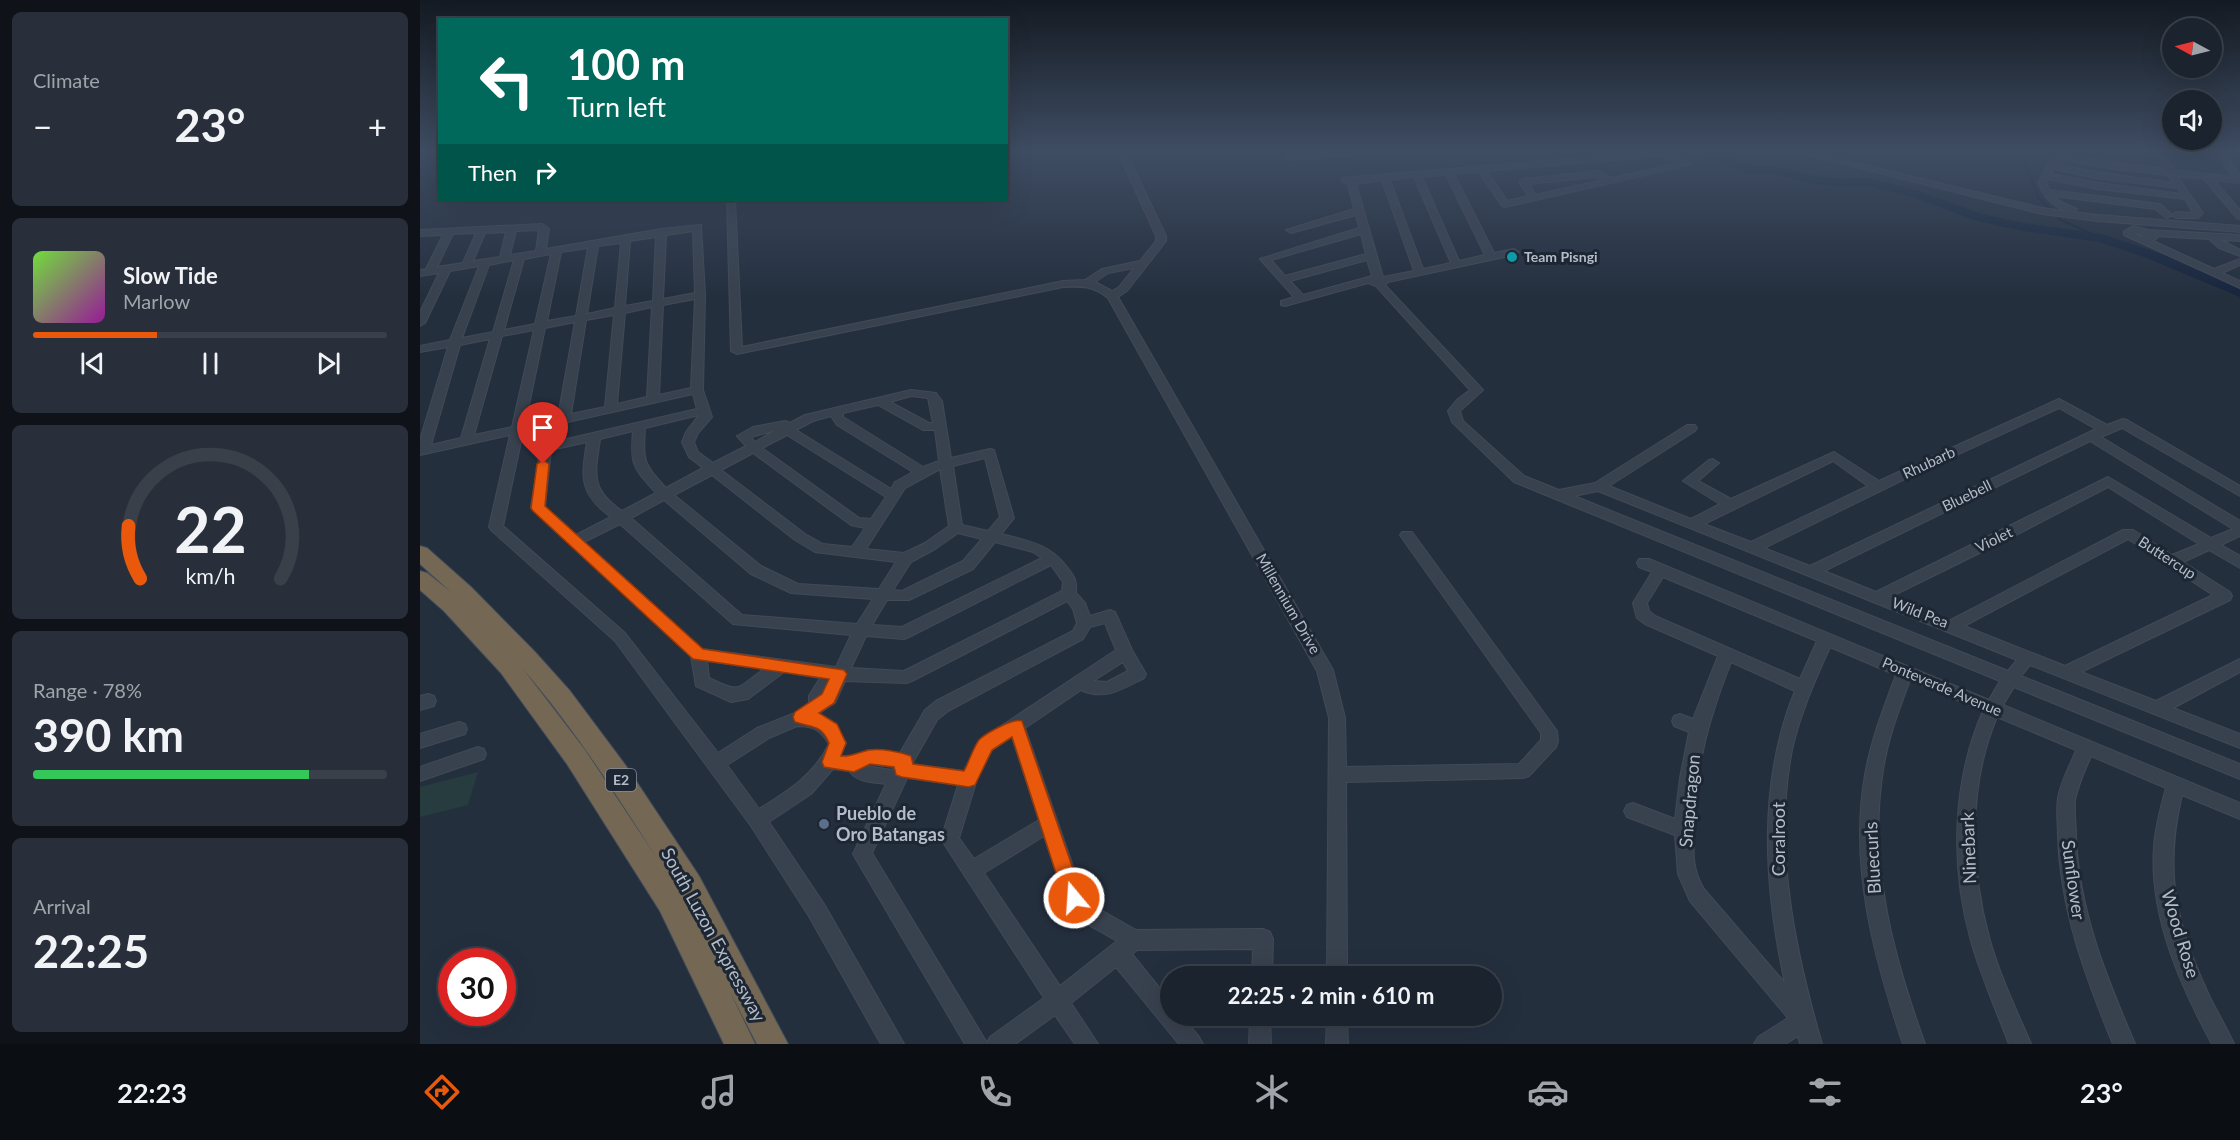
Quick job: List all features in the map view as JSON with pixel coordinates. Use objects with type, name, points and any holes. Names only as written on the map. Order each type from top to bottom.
[{"type":"highway","name":"South Luzon Expressway","points":[[420,553],[464,592],[528,658],[562,698],[617,774],[689,885],[773,1044]]},
{"type":"highway","name":"South Luzon Expressway","points":[[420,578],[452,604],[509,667],[576,757],[670,902],[740,1044]]},
{"type":"street","points":[[731,201],[737,351],[1063,284],[1086,283],[1100,287],[1112,296],[1123,289],[1161,241],[1161,236],[1144,199]]},
{"type":"street","points":[[1356,199],[1378,280],[1477,390],[1462,400],[1454,411],[1458,422],[1519,479],[2240,772]]},
{"type":"street","points":[[1393,199],[1419,272]]},
{"type":"street","points":[[1428,199],[1456,264]]},
{"type":"street","points":[[1462,199],[1491,257]]},
{"type":"street","points":[[1501,199],[1504,204],[1530,199]]},
{"type":"street","points":[[1989,199],[2061,214],[2239,225]]},
{"type":"street","points":[[2008,199],[2042,207],[2122,218],[2133,230],[2240,285]]},
{"type":"street","points":[[2053,199],[2067,209],[2195,216],[2198,213],[2187,199]]},
{"type":"street","points":[[2098,199],[2160,207],[2167,215]]},
{"type":"street","points":[[2221,199],[2239,225]]},
{"type":"street","points":[[1291,230],[1359,211]]},
{"type":"street","points":[[2145,236],[2211,236],[2239,225]]},
{"type":"street","points":[[420,234],[450,230],[542,227],[544,229],[541,253]]},
{"type":"street","points":[[425,272],[698,227],[700,295],[697,390],[702,411],[706,417],[692,432],[688,442],[693,454],[800,537],[820,549],[906,558]]},
{"type":"street","points":[[504,259],[513,228]]},
{"type":"street","points":[[467,265],[482,229]]},
{"type":"street","points":[[425,272],[450,230]]},
{"type":"street","points":[[1301,299],[1265,259],[1364,231]]},
{"type":"street","points":[[653,400],[661,232]]},
{"type":"street","points":[[2211,236],[2222,246],[2240,254]]},
{"type":"street","points":[[611,409],[626,238]]},
{"type":"street","points":[[564,419],[594,243]]},
{"type":"street","points":[[557,250],[496,527],[620,637],[758,820],[817,911],[894,1044]]},
{"type":"street","points":[[1285,303],[1378,280],[1514,252]]},
{"type":"street","points":[[466,441],[520,256]]},
{"type":"street","points":[[1284,279],[1371,256]]},
{"type":"street","points":[[485,262],[455,342],[422,451],[697,390]]},
{"type":"street","points":[[2213,273],[2240,262]]},
{"type":"street","points":[[1086,283],[1105,271],[1145,263]]},
{"type":"street","points":[[420,323],[446,269]]},
{"type":"street","points":[[420,349],[700,295]]},
{"type":"street","name":"Millennium Drive","points":[[1112,296],[1325,670],[1337,717],[1337,966]]},
{"type":"street","points":[[576,541],[809,418],[911,393],[932,395],[936,401],[956,528]]},
{"type":"street","points":[[880,401],[927,427],[940,426]]},
{"type":"street","name":"Rhubarb","points":[[1751,548],[2059,403],[2106,430]]},
{"type":"street","points":[[702,411],[545,448],[538,508],[698,654],[836,673],[906,677],[1069,594]]},
{"type":"street","points":[[837,411],[837,418],[841,422],[921,471]]},
{"type":"street","points":[[685,416],[685,428],[692,432]]},
{"type":"street","name":"Bluebell","points":[[1812,571],[2091,436],[2123,423],[2240,492]]},
{"type":"street","points":[[639,426],[637,455],[640,467],[663,494],[756,570],[796,589],[904,596],[968,566],[1007,518],[990,453],[946,462],[921,471],[900,484],[856,553]]},
{"type":"street","points":[[1557,495],[1599,487],[1691,428]]},
{"type":"street","points":[[786,429],[892,495]]},
{"type":"street","points":[[594,436],[588,476],[591,492],[599,502],[621,517],[738,620],[904,633],[1053,558]]},
{"type":"street","points":[[2091,436],[2240,529]]},
{"type":"street","points":[[753,447],[856,522],[875,524]]},
{"type":"street","points":[[1692,524],[1834,456],[1879,487]]},
{"type":"street","points":[[1713,463],[1689,481],[1731,504]]},
{"type":"street","name":"Violet","points":[[1878,597],[2007,534],[2108,481],[2209,544]]},
{"type":"street","name":"Wild Pea","points":[[1599,487],[1952,626],[2026,659],[2066,672],[2240,741]]},
{"type":"street","points":[[716,763],[778,725],[801,717],[817,705],[817,696],[836,673],[906,558],[930,546],[956,528],[1037,548],[1053,558],[1070,581],[1069,594],[1080,607],[1085,624]]},
{"type":"street","points":[[2172,561],[2240,529]]},
{"type":"street","name":"Buttercup","points":[[1952,626],[2128,533],[2225,596],[2066,672]]},
{"type":"street","points":[[1336,775],[1523,771],[1550,742],[1549,731],[1407,535]]},
{"type":"street","points":[[2209,544],[2240,563]]},
{"type":"street","name":"Ponteverde Avenue","points":[[1644,562],[2240,811]]},
{"type":"street","points":[[1660,570],[1640,603],[1642,614],[1650,620],[1803,687]]},
{"type":"street","points":[[976,1044],[862,854],[902,769],[931,715],[942,706],[1078,635],[1085,624],[1110,616],[1125,652],[1138,674],[1102,690],[1091,690],[1082,681]]},
{"type":"street","name":"Coralroot","points":[[1811,1044],[1804,1021],[1779,884],[1778,805],[1783,752],[1803,687],[1826,639]]},
{"type":"street","points":[[1087,1044],[950,839],[969,779],[986,745],[1125,652]]},
{"type":"street","name":"Snapdragon","points":[[1728,653],[1698,728],[1690,777],[1685,831],[1685,868],[1689,883],[1697,895],[1804,1021]]},
{"type":"street","points":[[698,654],[702,682],[731,696],[742,694],[782,666]]},
{"type":"street","name":"Ninebark","points":[[2020,1044],[1976,925],[1970,886],[1967,813],[1973,761],[1992,708],[2026,659]]},
{"type":"street","points":[[2157,708],[2240,665]]},
{"type":"street","name":"Bluecurls","points":[[1905,672],[1884,730],[1873,778],[1869,844],[1876,904],[1895,993],[1914,1044]]},
{"type":"street","points":[[758,820],[819,777],[830,762],[838,743],[831,729],[817,719],[801,717]]},
{"type":"street","points":[[1680,721],[1698,728]]},
{"type":"street","points":[[1016,726],[1074,898],[1092,916],[1134,940],[1263,939],[1262,966]]},
{"type":"street","points":[[420,741],[459,729]]},
{"type":"street","name":"Sunflower","points":[[2086,747],[2067,798],[2068,866],[2074,908],[2086,948],[2099,987],[2124,1044]]},
{"type":"street","points":[[420,774],[478,754]]},
{"type":"street","points":[[830,762],[854,764],[861,773],[902,769],[969,779]]},
{"type":"street","name":"Wood Rose","points":[[2176,784],[2163,846],[2162,874],[2168,911],[2184,958],[2223,1044]]},
{"type":"street","points":[[1633,811],[1685,831]]},
{"type":"street","points":[[971,872],[1049,824]]},
{"type":"street","points":[[997,1044],[1057,1001],[1134,940]]},
{"type":"street","points":[[1118,953],[1192,1044]]},
{"type":"street","points":[[1765,1044],[1804,1021]]},
{"type":"street","points":[[1260,1026],[1260,1044]]},
{"type":"street","points":[[1337,1026],[1337,1044]]},
{"type":"green space","points":[[478,772],[468,805],[420,817],[420,787]]},
{"type":"waterway","points":[[1929,199],[1977,217],[2023,227],[2101,238],[2149,254],[2240,293]]},
{"type":"waterway","points":[[2040,199],[2061,220],[2101,238]]},
{"type":"place","name":"Team Pisngi","points":[[1512,257]]},
{"type":"place","name":"Pueblo de Oro Batangas","points":[[824,824]]},
{"type":"route","points":[[543,464],[538,508],[698,654],[839,674],[829,698],[801,717],[817,719],[831,729],[838,743],[830,762],[854,764],[868,757],[877,757],[905,761],[902,770],[969,779],[986,745],[1016,726],[1074,898]]}]
